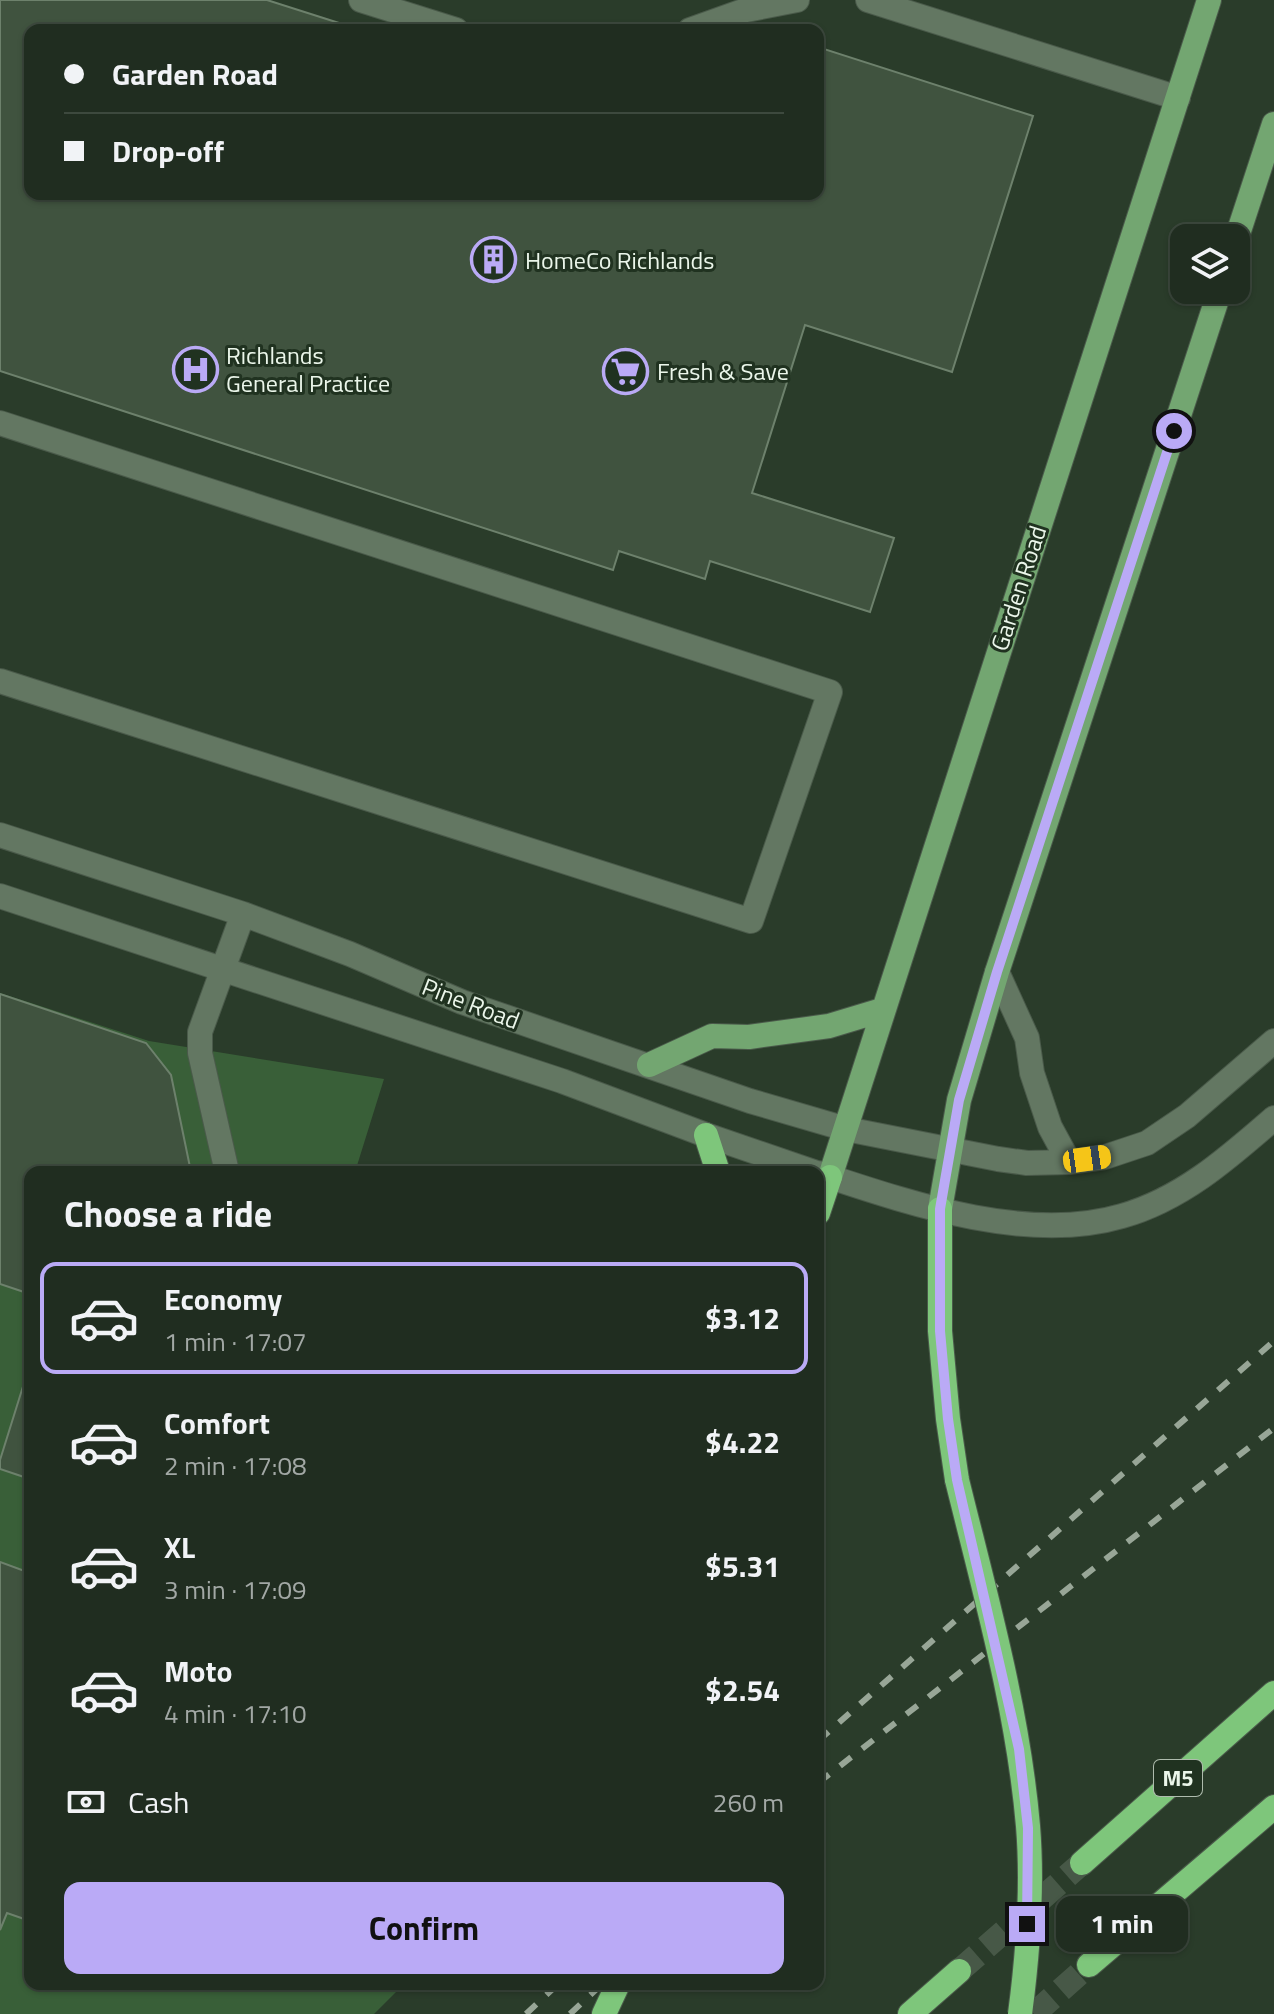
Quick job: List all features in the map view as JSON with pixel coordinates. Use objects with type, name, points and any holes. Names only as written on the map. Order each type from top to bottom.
[{"type":"highway","points":[[706,1135],[716,1166]]},
{"type":"highway","points":[[940,1209],[940,1331],[948,1419],[957,1480],[1019,1749],[1028,1828],[1029,1896],[1020,2014]]},
{"type":"highway","name":"M5","points":[[1082,1863],[1274,1693]]},
{"type":"highway","points":[[1089,1965],[1274,1807]]},
{"type":"highway","points":[[910,2014],[959,1971]]},
{"type":"highway","points":[[606,2010],[615,1990]]},
{"type":"main road","name":"Garden Road","points":[[824,1169],[846,1129],[1209,0]]},
{"type":"main road","points":[[1241,224],[1274,124]]},
{"type":"main road","points":[[940,1209],[959,1100],[997,972],[1215,304]]},
{"type":"main road","points":[[649,1065],[712,1036],[749,1037],[829,1026],[882,1010]]},
{"type":"street","points":[[361,0],[437,24]]},
{"type":"street","points":[[707,24],[746,10],[797,0]]},
{"type":"street","points":[[868,0],[1178,98]]},
{"type":"street","points":[[0,423],[830,692],[751,921],[0,681]]},
{"type":"street","name":"Pine Road","points":[[0,835],[243,914],[350,954],[462,1002],[750,1101],[846,1129],[1027,1163],[1105,1157],[1147,1143],[1187,1116],[1274,1041]]},
{"type":"street","name":"Pine Road","points":[[0,896],[547,1076],[797,1166]]},
{"type":"street","points":[[226,1166],[200,1053],[200,1032],[243,914]]},
{"type":"street","points":[[997,972],[1027,1038],[1032,1073],[1050,1127],[1069,1162]]},
{"type":"street","name":"Pine Road","points":[[824,1175],[940,1209],[1031,1224],[1081,1224],[1122,1216],[1190,1185],[1223,1162],[1274,1118]]},
{"type":"green space","points":[[0,993],[149,1041],[384,1079],[357,1166],[24,1166],[24,1990],[398,1990],[374,2014],[0,2014]]},
{"type":"building","name":"HomeCo Richlands","points":[[0,0],[267,0],[342,24],[24,24],[24,200],[824,200],[824,49],[1033,116],[952,372],[805,325],[752,493],[894,538],[870,612],[710,561],[705,579],[619,551],[613,570],[0,371]]},
{"type":"building","points":[[0,994],[146,1043],[171,1075],[190,1166],[24,1166],[24,1292],[0,1284]]},
{"type":"building","points":[[24,1383],[24,1477],[0,1469],[0,1460]]},
{"type":"building","points":[[0,1562],[24,1571],[24,1919],[7,1913],[0,1930]]},
{"type":"tunnel","points":[[959,1971],[1082,1863]]},
{"type":"tunnel","points":[[1034,2014],[1089,1965]]},
{"type":"railway","points":[[824,1736],[1274,1341]]},
{"type":"railway","points":[[824,1778],[1274,1428]]},
{"type":"railway","points":[[526,2014],[552,1990]]},
{"type":"railway","points":[[570,2014],[596,1990]]},
{"type":"place","name":"HomeCo Richlands","points":[[494,260]]},
{"type":"place","name":"Richlands General Practice","points":[[195,369]]},
{"type":"place","name":"Fresh & Save","points":[[626,371]]},
{"type":"route","points":[[1027,1924],[1028,1828],[1019,1749],[957,1480],[948,1419],[940,1331],[940,1209],[959,1100],[997,972],[1174,431]]}]
